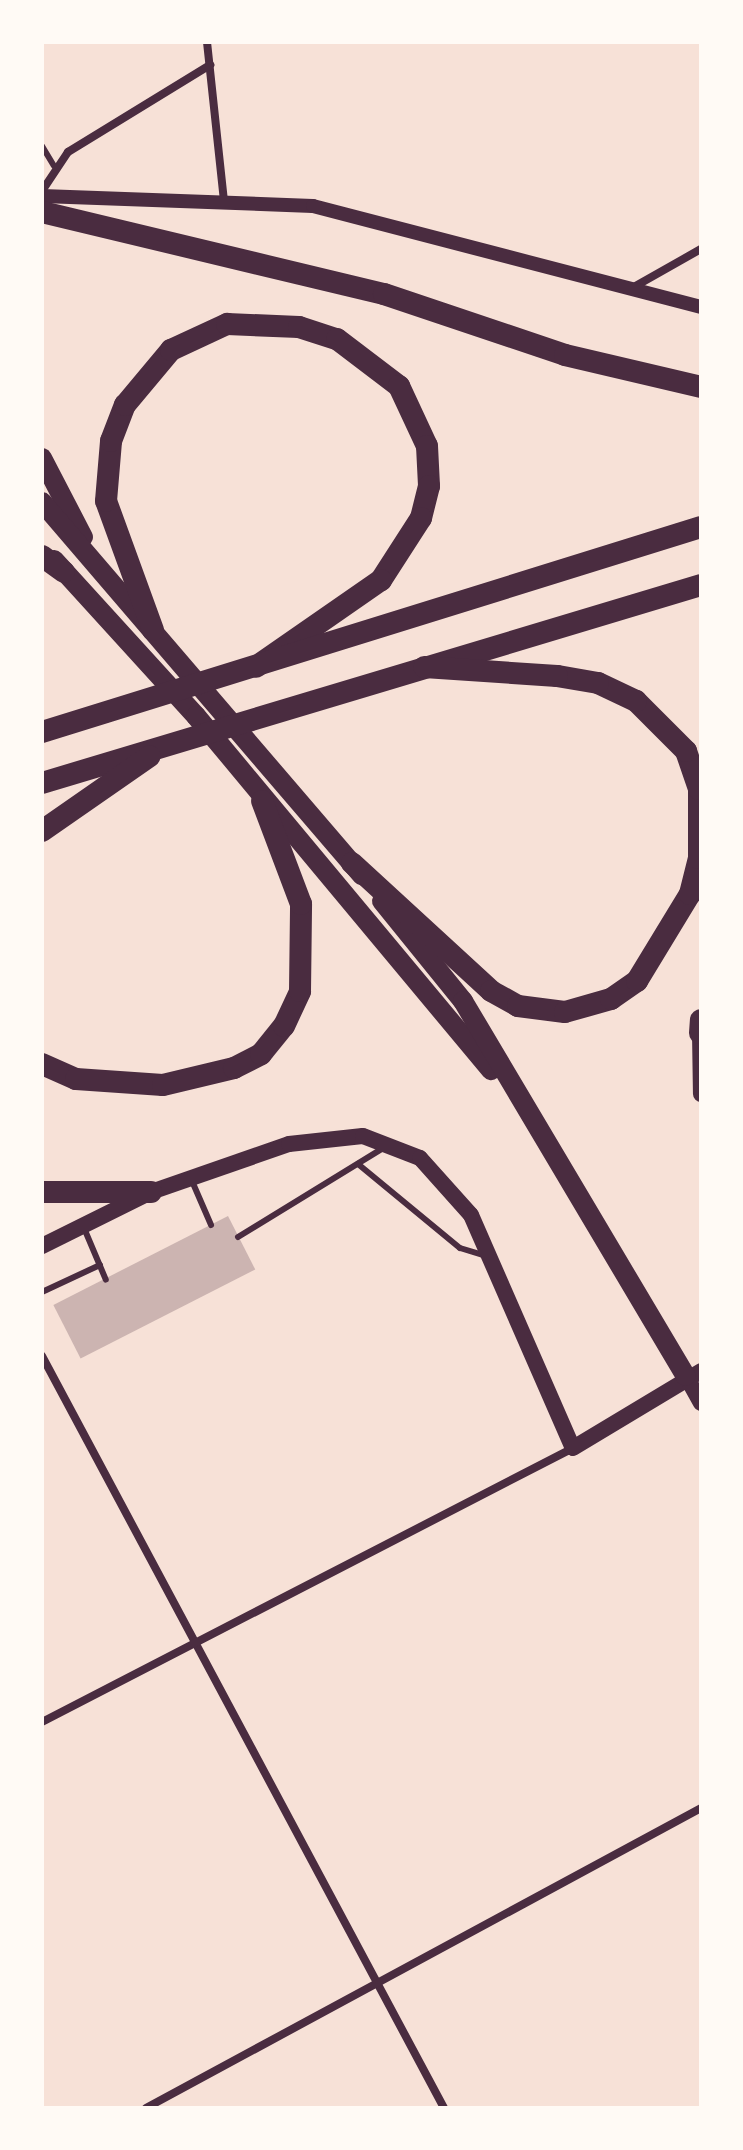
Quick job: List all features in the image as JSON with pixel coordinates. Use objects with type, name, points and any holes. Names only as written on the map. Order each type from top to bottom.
[{"type":"highway","points":[[42,212],[384,294],[565,355],[701,387]]},
{"type":"highway","points":[[153,630],[106,501],[111,441],[125,405],[171,350],[227,324],[299,327],[337,339],[399,386],[418,416],[429,486],[421,518],[381,580],[256,667]]},
{"type":"highway","points":[[42,732],[701,527]]},
{"type":"highway","points":[[42,556],[64,572]]},
{"type":"highway","points":[[42,783],[701,585]]},
{"type":"highway","points":[[352,863],[491,991],[518,1006],[565,1012],[611,999],[637,981],[690,894],[699,858],[699,789],[686,751],[636,701],[571,678],[424,667]]},
{"type":"highway","points":[[42,831],[167,743]]},
{"type":"highway","points":[[42,1064],[76,1079],[163,1085],[234,1068],[261,1054],[284,1026],[300,991],[301,904],[285,845],[262,801]]},
{"type":"highway","points":[[42,1192],[151,1192]]},
{"type":"main road","points":[[42,458],[100,569]]},
{"type":"main road","points":[[42,502],[352,863],[463,1001],[513,1093],[694,1374],[701,1403]]},
{"type":"main road","points":[[42,547],[196,716],[262,801],[513,1093]]},
{"type":"main road","points":[[701,1027],[701,1094]]},
{"type":"main road","points":[[42,1246],[151,1192],[331,1134],[391,1143],[445,1178],[488,1256],[573,1448],[694,1374]]},
{"type":"street","points":[[207,42],[224,202]]},
{"type":"street","points":[[210,65],[54,166],[42,194],[224,202],[375,217],[701,307]]},
{"type":"street","points":[[631,288],[701,249]]},
{"type":"street","points":[[42,1356],[444,2108]]},
{"type":"street","points":[[42,1722],[192,1640],[573,1448]]},
{"type":"street","points":[[146,2108],[374,1982],[701,1808]]},
{"type":"lane","points":[[42,146],[54,166]]},
{"type":"lane","points":[[238,1237],[391,1143]]},
{"type":"lane","points":[[358,1164],[460,1248],[488,1256]]},
{"type":"lane","points":[[191,1178],[211,1225]]},
{"type":"lane","points":[[82,1225],[106,1280]]},
{"type":"lane","points":[[42,1292],[100,1265]]},
{"type":"building","points":[[228,1216],[255,1269],[81,1358],[53,1305]]}]
